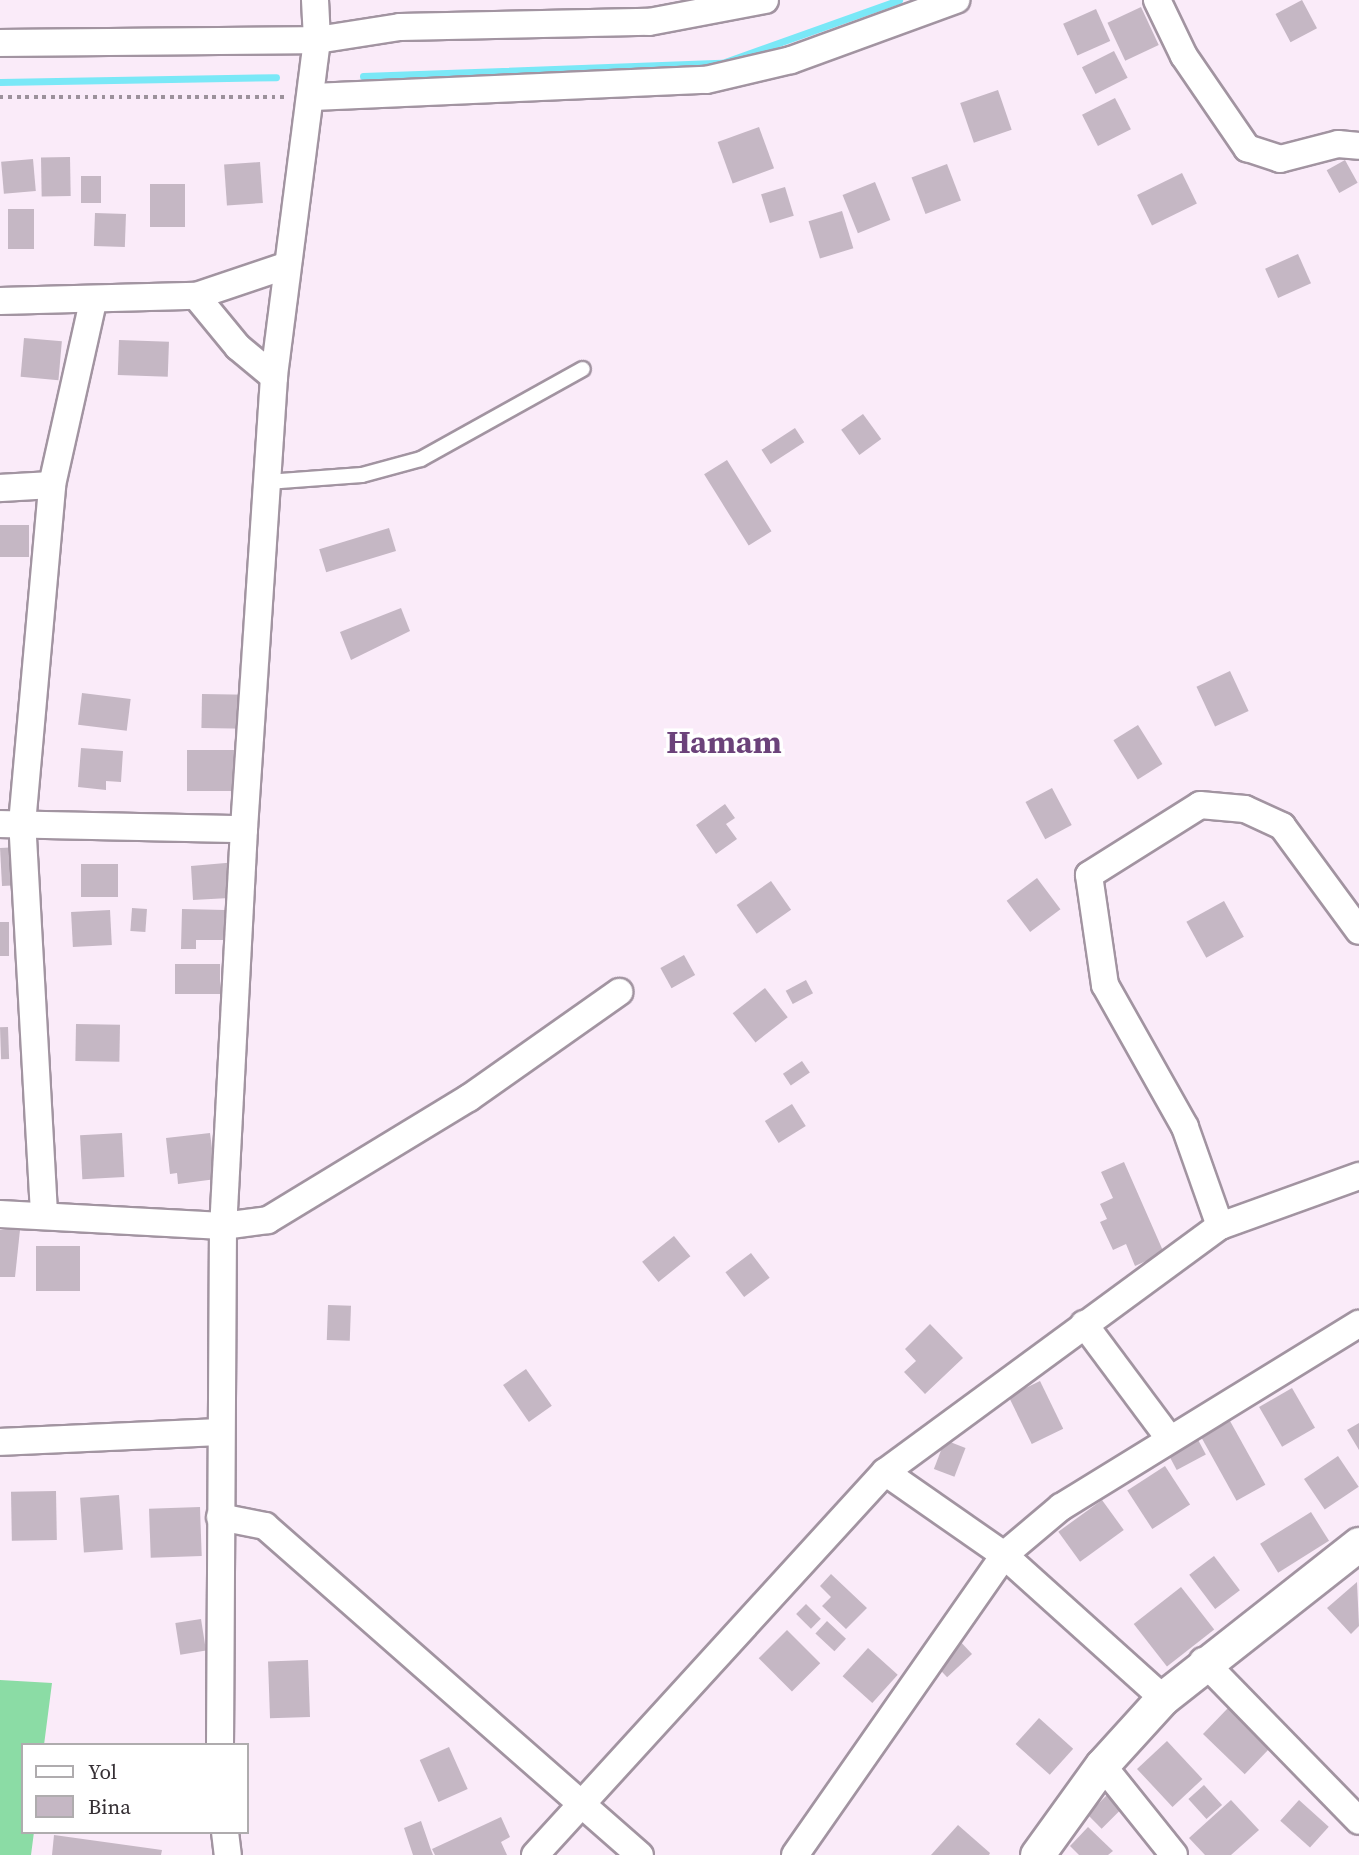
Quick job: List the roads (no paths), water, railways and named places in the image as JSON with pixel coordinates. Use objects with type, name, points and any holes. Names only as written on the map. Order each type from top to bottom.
[{"type":"street","points":[[220,1743],[218,1432],[223,1226],[244,829],[274,377],[285,266],[313,97],[317,40],[315,0]]},
{"type":"street","points":[[0,43],[317,40],[400,27],[649,22],[765,0]]},
{"type":"street","points":[[313,97],[706,80],[790,60],[956,0]]},
{"type":"street","points":[[1157,0],[1184,56],[1247,148],[1280,159],[1338,144],[1359,146]]},
{"type":"street","points":[[0,301],[93,302],[196,296],[285,266]]},
{"type":"street","points":[[196,296],[238,347],[274,377]]},
{"type":"street","points":[[44,1213],[11,824],[52,485],[93,302]]},
{"type":"street","points":[[0,488],[52,485]]},
{"type":"street","points":[[1220,1226],[1185,1127],[1105,985],[1089,875],[1200,805],[1244,809],[1282,826],[1359,930]]},
{"type":"street","points":[[11,824],[244,829]]},
{"type":"street","points":[[0,1213],[44,1213],[223,1226],[289,1212],[619,992]]},
{"type":"street","points":[[535,1855],[582,1809],[885,1472],[1220,1226],[1359,1177]]},
{"type":"street","points":[[1084,1324],[1168,1438]]},
{"type":"street","points":[[795,1855],[1004,1555],[1060,1507],[1168,1438],[1359,1324]]},
{"type":"street","points":[[0,1442],[218,1432]]},
{"type":"street","points":[[885,1472],[1004,1555],[1163,1698]]},
{"type":"street","points":[[220,1517],[265,1526],[582,1809],[640,1855]]},
{"type":"street","points":[[1037,1855],[1102,1765],[1163,1698],[1203,1661],[1359,1544]]},
{"type":"street","points":[[1203,1661],[1252,1718],[1359,1821]]},
{"type":"street","points":[[1102,1765],[1174,1855]]},
{"type":"street","points":[[225,1834],[228,1855]]},
{"type":"lane","points":[[267,482],[362,475],[421,459],[583,369]]},
{"type":"waterway","points":[[363,76],[722,63],[899,0]]},
{"type":"waterway","points":[[0,82],[276,77]]},
{"type":"district","name":"Hamam","points":[[724,742]]}]
